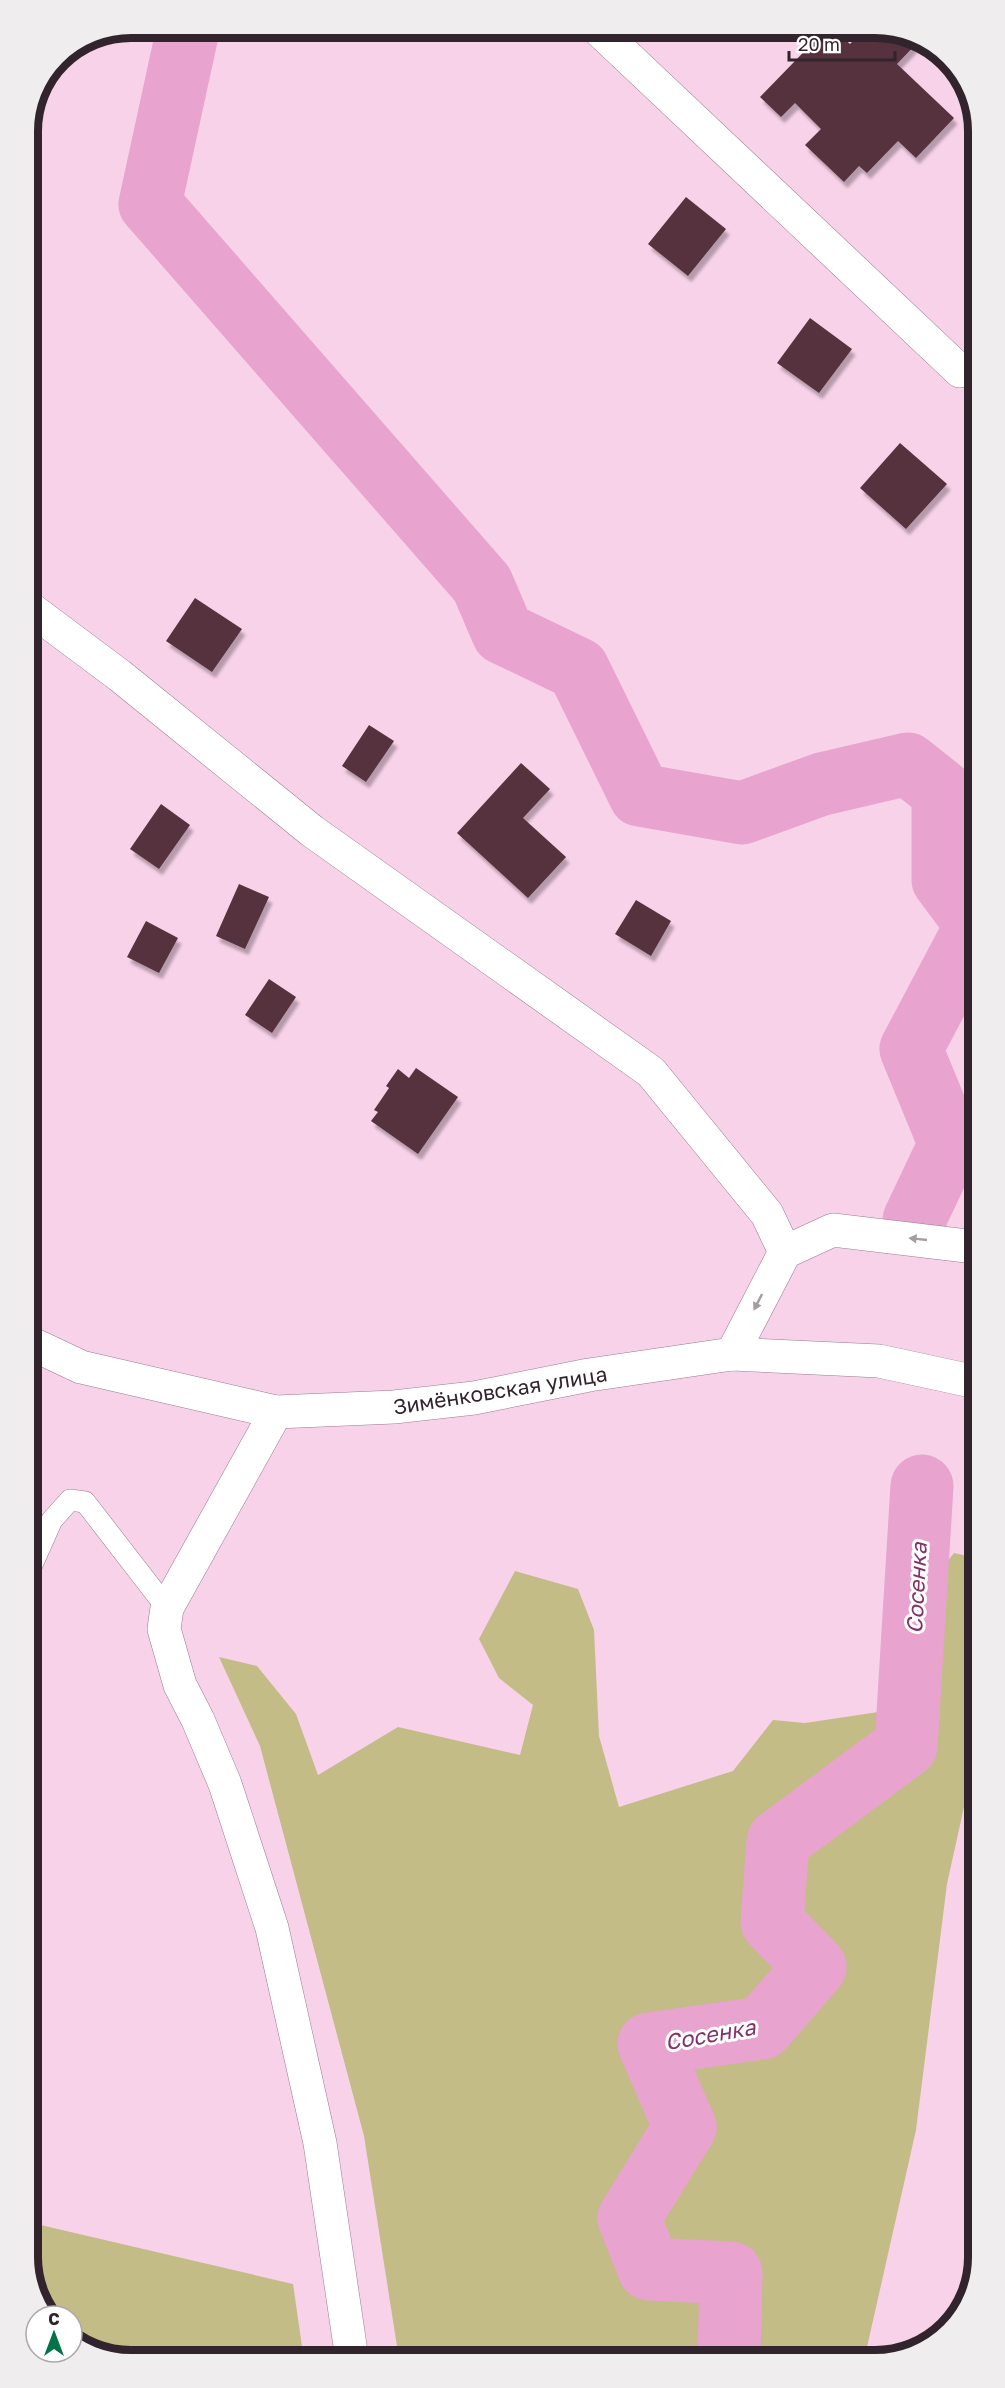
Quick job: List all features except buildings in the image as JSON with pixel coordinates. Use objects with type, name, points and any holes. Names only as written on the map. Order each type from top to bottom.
[{"type":"street","points":[[607,38],[960,371]]},
{"type":"street","points":[[38,614],[119,675],[312,831],[651,1072],[767,1214],[785,1252]]},
{"type":"street","points":[[732,1354],[785,1252],[833,1230],[968,1246]]},
{"type":"street","name":"Зимёнковская улица","points":[[38,1347],[81,1366],[276,1413],[393,1407],[474,1398],[589,1375],[732,1354],[879,1361],[968,1380]]},
{"type":"street","points":[[276,1413],[167,1608],[164,1629],[180,1685],[198,1720],[225,1784],[272,1928],[320,2144],[351,2350]]},
{"type":"lane","points":[[38,1551],[51,1520],[70,1500],[85,1502],[167,1608]]},
{"type":"shaded area","points":[[954,1553],[968,1556],[968,1789],[947,1884],[916,2130],[866,2350],[398,2350],[364,2136],[260,1746],[219,1657],[257,1666],[296,1714],[318,1775],[398,1727],[520,1755],[533,1705],[499,1678],[479,1639],[515,1571],[578,1589],[594,1630],[599,1736],[619,1807],[733,1771],[773,1720],[805,1723],[885,1711],[911,1607]]},
{"type":"shaded area","points":[[38,2224],[293,2284],[303,2350],[124,2350],[84,2338],[84,2304],[50,2304],[47,2299],[39,2276]]},
{"type":"waterway","points":[[186,38],[150,204],[482,584],[503,633],[578,669],[640,795],[742,813],[822,784],[908,764],[943,792],[943,880],[968,914]]},
{"type":"waterway","points":[[950,1144],[911,1049],[968,941]]},
{"type":"waterway","name":"Сосенка","points":[[914,1220],[950,1144],[968,1135]]},
{"type":"waterway","name":"Сосенка","points":[[729,2350],[731,2273],[649,2269],[629,2218],[685,2127],[649,2044],[762,2028],[815,1967],[772,1922],[778,1841],[906,1746],[922,1486]]}]
